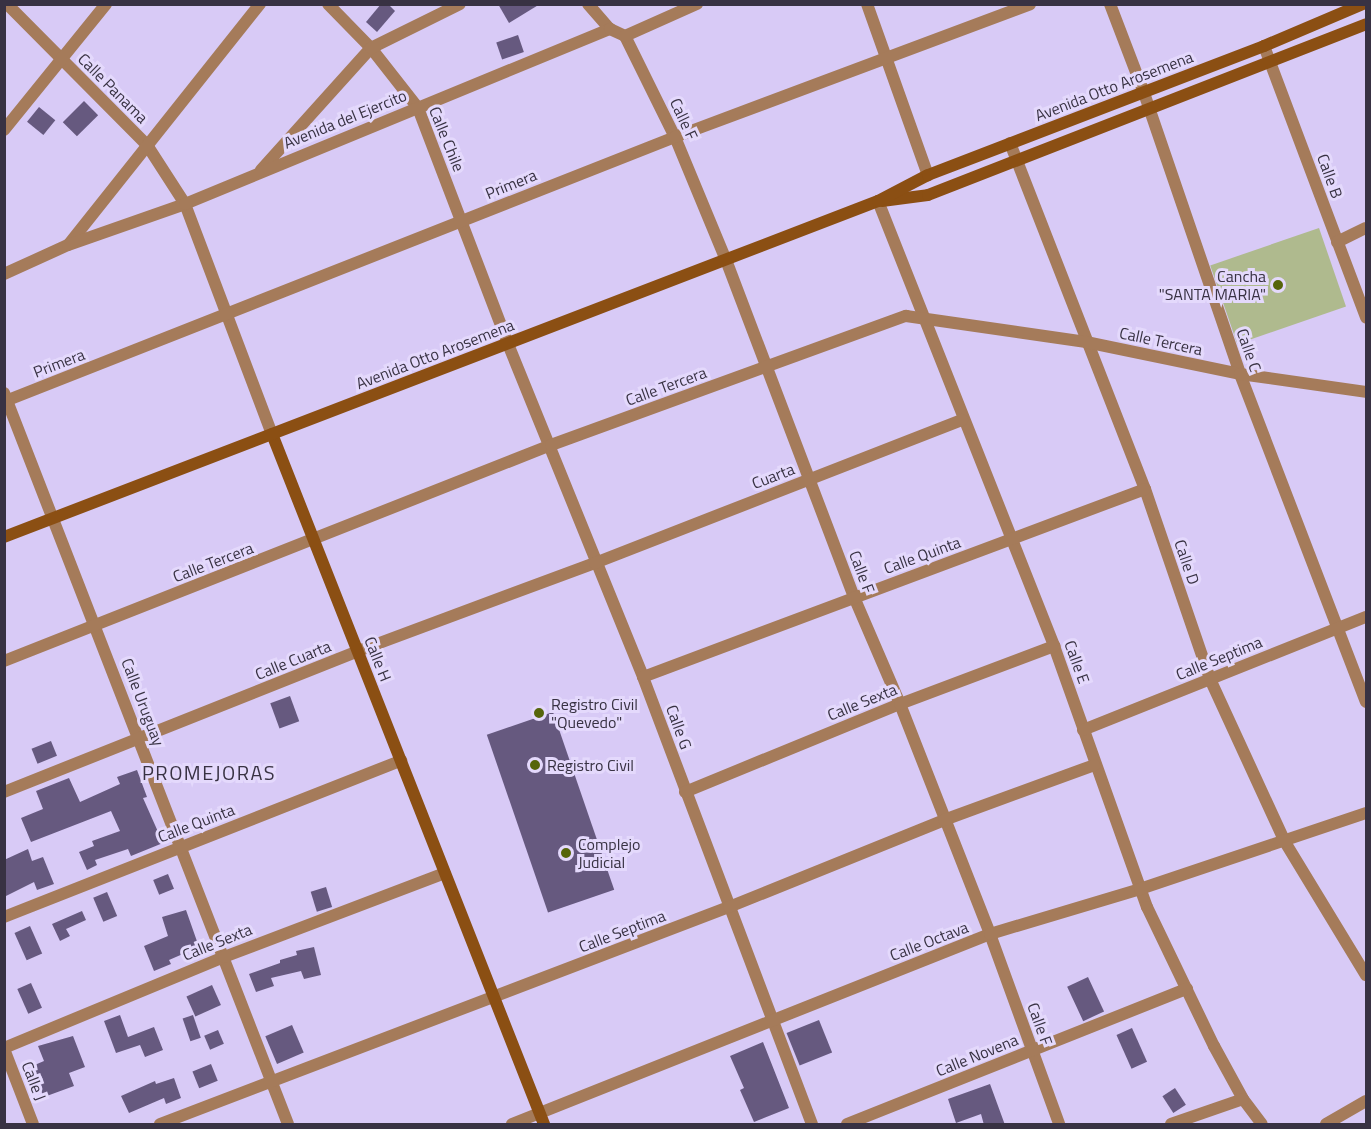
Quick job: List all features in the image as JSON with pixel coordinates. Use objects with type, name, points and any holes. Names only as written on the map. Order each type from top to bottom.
[{"type":"main road","name":"Avenida Otto Arosemena","points":[[4,537],[878,201],[928,175],[1264,46],[1363,4]]},
{"type":"main road","name":"Avenida Otto Arosemena","points":[[878,201],[928,195],[1366,24]]},
{"type":"main road","name":"Calle H","points":[[272,435],[542,1119]]},
{"type":"street","name":"Calle Panama","points":[[7,4],[147,145],[184,204]]},
{"type":"street","points":[[4,130],[106,4]]},
{"type":"street","points":[[68,245],[260,4]]},
{"type":"street","name":"Calle Chile","points":[[328,4],[371,48],[418,108],[508,344]]},
{"type":"street","points":[[258,173],[371,48],[460,4]]},
{"type":"street","points":[[588,4],[610,29],[625,36],[697,4]]},
{"type":"street","points":[[867,4],[928,175]]},
{"type":"street","name":"Primera","points":[[6,397],[226,315],[675,137],[1030,4]]},
{"type":"street","name":"Calle C","points":[[1110,4],[1150,109],[1240,374],[1366,702]]},
{"type":"street","name":"Avenida del Ejercito","points":[[4,274],[68,245],[184,204],[610,29]]},
{"type":"street","name":"Calle F","points":[[625,36],[675,137],[726,260],[854,597],[900,704],[990,934],[1059,1125]]},
{"type":"street","name":"Calle B","points":[[1264,46],[1366,317]]},
{"type":"street","name":"Calle D","points":[[1010,143],[1145,489],[1210,679],[1285,842],[1366,975]]},
{"type":"street","name":"Calle E","points":[[878,201],[962,420],[1054,646],[1094,765],[1140,890],[1243,1099],[1262,1125]]},
{"type":"street","name":"Calle H","points":[[184,204],[272,435]]},
{"type":"street","points":[[1337,242],[1366,228]]},
{"type":"street","name":"Calle Tercera","points":[[4,661],[314,541],[551,445],[906,316],[1086,342],[1240,374],[1366,392]]},
{"type":"street","name":"Calle G","points":[[508,344],[551,445],[595,563],[643,678],[812,1125]]},
{"type":"street","name":"Calle Uruguay","points":[[6,397],[288,1125]]},
{"type":"street","name":"Cuarta","points":[[595,563],[962,420]]},
{"type":"street","name":"Calle Quinta","points":[[643,678],[1145,489]]},
{"type":"street","name":"Calle Cuarta","points":[[4,792],[358,651],[595,563]]},
{"type":"street","name":"Calle Septima","points":[[1083,730],[1366,617]]},
{"type":"street","name":"Calle Sexta","points":[[686,792],[900,704],[1054,646]]},
{"type":"street","name":"Calle Quinta","points":[[4,917],[401,761]]},
{"type":"street","name":"Calle Septima","points":[[160,1125],[729,907],[944,820],[1094,765]]},
{"type":"street","name":"Calle Octava","points":[[513,1125],[542,1119],[773,1019],[990,934],[1140,890],[1366,813]]},
{"type":"street","name":"Calle Sexta","points":[[4,1049],[224,957],[445,873]]},
{"type":"street","name":"Calle Novena","points":[[847,1125],[1187,989]]},
{"type":"street","name":"Calle J","points":[[4,1049],[33,1125]]},
{"type":"street","points":[[1171,1125],[1243,1099]]},
{"type":"street","points":[[1326,1125],[1366,1101]]},
{"type":"green space","name":"Cancha \"SANTA MARIA\"","points":[[1319,228],[1346,306],[1237,344],[1210,265]]},
{"type":"building","points":[[381,4],[388,4],[395,11],[377,32],[366,22]]},
{"type":"building","points":[[498,4],[540,4],[509,23]]},
{"type":"building","points":[[518,35],[524,52],[502,60],[496,42]]},
{"type":"building","points":[[84,101],[98,115],[77,136],[63,122]]},
{"type":"building","points":[[39,107],[55,120],[43,135],[27,122]]},
{"type":"building","points":[[290,696],[299,721],[280,729],[270,703]]},
{"type":"building","points":[[553,712],[614,890],[548,913],[487,735]]},
{"type":"building","points":[[51,741],[57,756],[38,764],[32,749]]},
{"type":"building","points":[[137,770],[147,797],[143,798],[163,843],[131,856],[128,849],[95,860],[97,865],[87,870],[79,852],[94,846],[92,841],[120,831],[111,811],[31,842],[21,818],[43,809],[36,791],[69,778],[80,802],[120,784],[117,777]]},
{"type":"building","points":[[28,849],[32,861],[43,857],[54,884],[37,890],[34,882],[4,897],[4,860]]},
{"type":"building","points":[[168,874],[174,889],[159,895],[153,880]]},
{"type":"building","points":[[326,887],[332,907],[317,912],[311,892]]},
{"type":"building","points":[[107,892],[117,916],[103,922],[93,898]]},
{"type":"building","points":[[186,910],[199,947],[169,960],[171,964],[154,971],[144,946],[168,936],[162,917]]},
{"type":"building","points":[[82,911],[86,920],[66,929],[70,936],[60,941],[52,924]]},
{"type":"building","points":[[30,926],[42,953],[27,960],[14,933]]},
{"type":"building","points":[[314,947],[321,975],[304,979],[301,971],[271,978],[274,986],[256,992],[249,974],[297,955],[296,951]]},
{"type":"building","points":[[1088,977],[1104,1011],[1083,1021],[1067,987]]},
{"type":"building","points":[[31,983],[42,1008],[28,1014],[17,989]]},
{"type":"building","points":[[212,985],[221,1005],[195,1016],[186,996]]},
{"type":"building","points":[[120,1015],[128,1037],[154,1027],[163,1050],[145,1057],[140,1045],[116,1053],[104,1021]]},
{"type":"building","points":[[193,1015],[201,1038],[190,1041],[183,1019]]},
{"type":"building","points":[[819,1020],[832,1052],[800,1066],[787,1033]]},
{"type":"building","points":[[292,1025],[304,1053],[277,1064],[265,1036]]},
{"type":"building","points":[[1132,1028],[1147,1062],[1132,1069],[1116,1035]]},
{"type":"building","points":[[218,1030],[224,1044],[210,1050],[204,1036]]},
{"type":"building","points":[[73,1036],[85,1067],[69,1073],[74,1086],[44,1097],[30,1067],[44,1061],[38,1046]]},
{"type":"building","points":[[763,1042],[789,1108],[754,1122],[740,1090],[744,1088],[730,1056]]},
{"type":"building","points":[[211,1064],[218,1081],[199,1088],[192,1071]]},
{"type":"building","points":[[174,1078],[181,1098],[166,1104],[164,1098],[129,1113],[121,1096],[155,1081],[156,1084]]},
{"type":"building","points":[[990,1084],[1005,1125],[984,1125],[981,1114],[956,1123],[948,1099]]},
{"type":"building","points":[[1175,1088],[1186,1105],[1173,1113],[1162,1096]]},
{"type":"place","name":"Cancha \"SANTA MARIA\"","points":[[1278,285]]},
{"type":"place","name":"Registro Civil \"Quevedo\"","points":[[539,713]]},
{"type":"place","name":"Registro Civil","points":[[535,765]]},
{"type":"place","name":"Complejo Judicial","points":[[566,853]]},
{"type":"district","name":"PROMEJORAS","points":[[209,772]]}]
